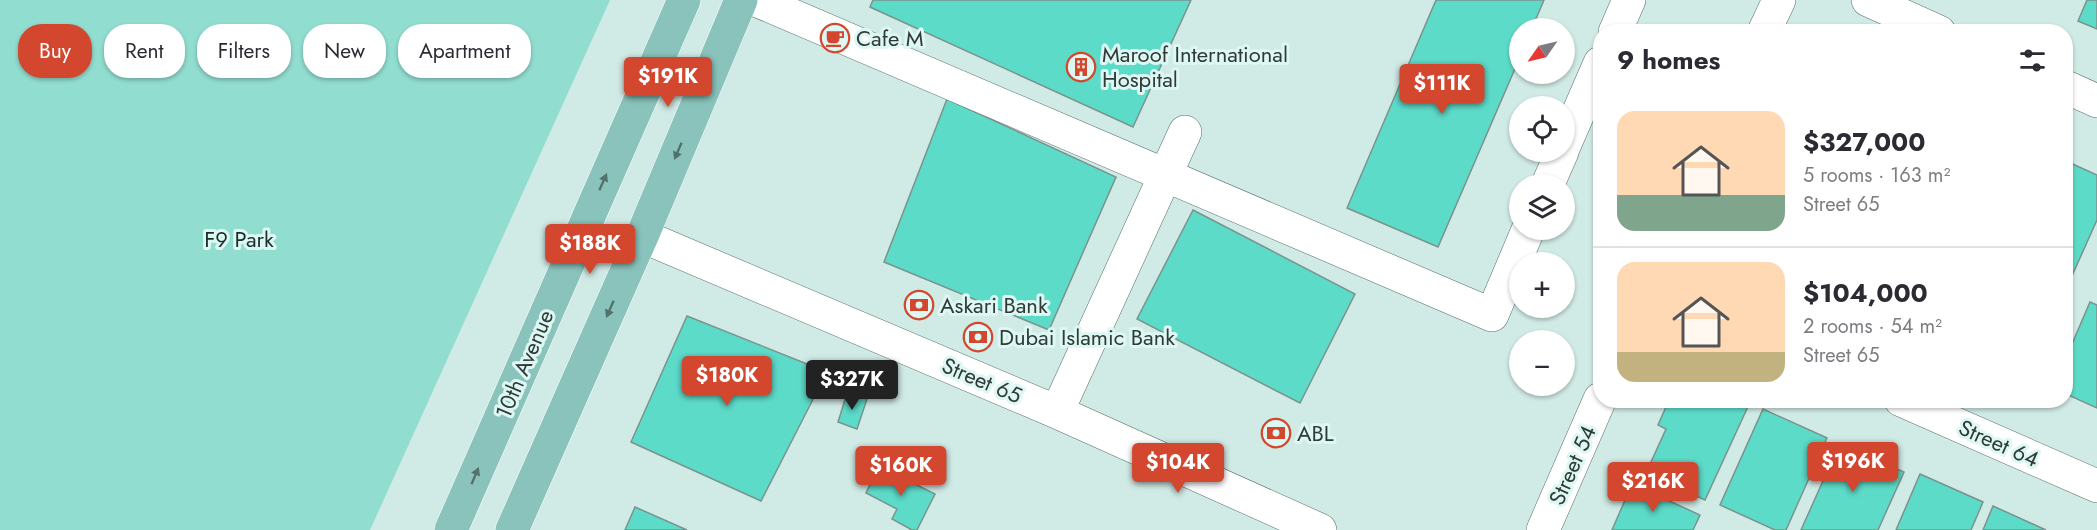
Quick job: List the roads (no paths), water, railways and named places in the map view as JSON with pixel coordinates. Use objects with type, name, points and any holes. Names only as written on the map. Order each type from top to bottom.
[{"type":"main road","name":"10th Avenue","points":[[451,530],[684,0]]},
{"type":"main road","points":[[512,530],[642,236],[741,0]]},
{"type":"street","points":[[756,0],[1492,315],[1524,240]]},
{"type":"street","points":[[1618,24],[1629,0]]},
{"type":"street","points":[[1768,24],[1779,0]]},
{"type":"street","points":[[1868,0],[1921,24]]},
{"type":"street","points":[[1575,123],[1593,85]]},
{"type":"street","points":[[2073,90],[2097,101]]},
{"type":"street","points":[[1057,412],[1185,132]]},
{"type":"street","name":"Street 65","points":[[642,236],[1057,412],[1320,530]]},
{"type":"street","name":"Street 54","points":[[1543,530],[1596,408]]},
{"type":"street","name":"Street 64","points":[[1919,408],[2097,486]]},
{"type":"place","name":"Cafe M","points":[[835,38]]},
{"type":"place","name":"Maroof International Hospital","points":[[1081,67]]},
{"type":"place","name":"Askari Bank","points":[[919,305]]},
{"type":"place","name":"Dubai Islamic Bank","points":[[978,337]]},
{"type":"place","name":"ABL","points":[[1276,433]]},
{"type":"park label","name":"F9 Park","points":[[239,239]]}]
